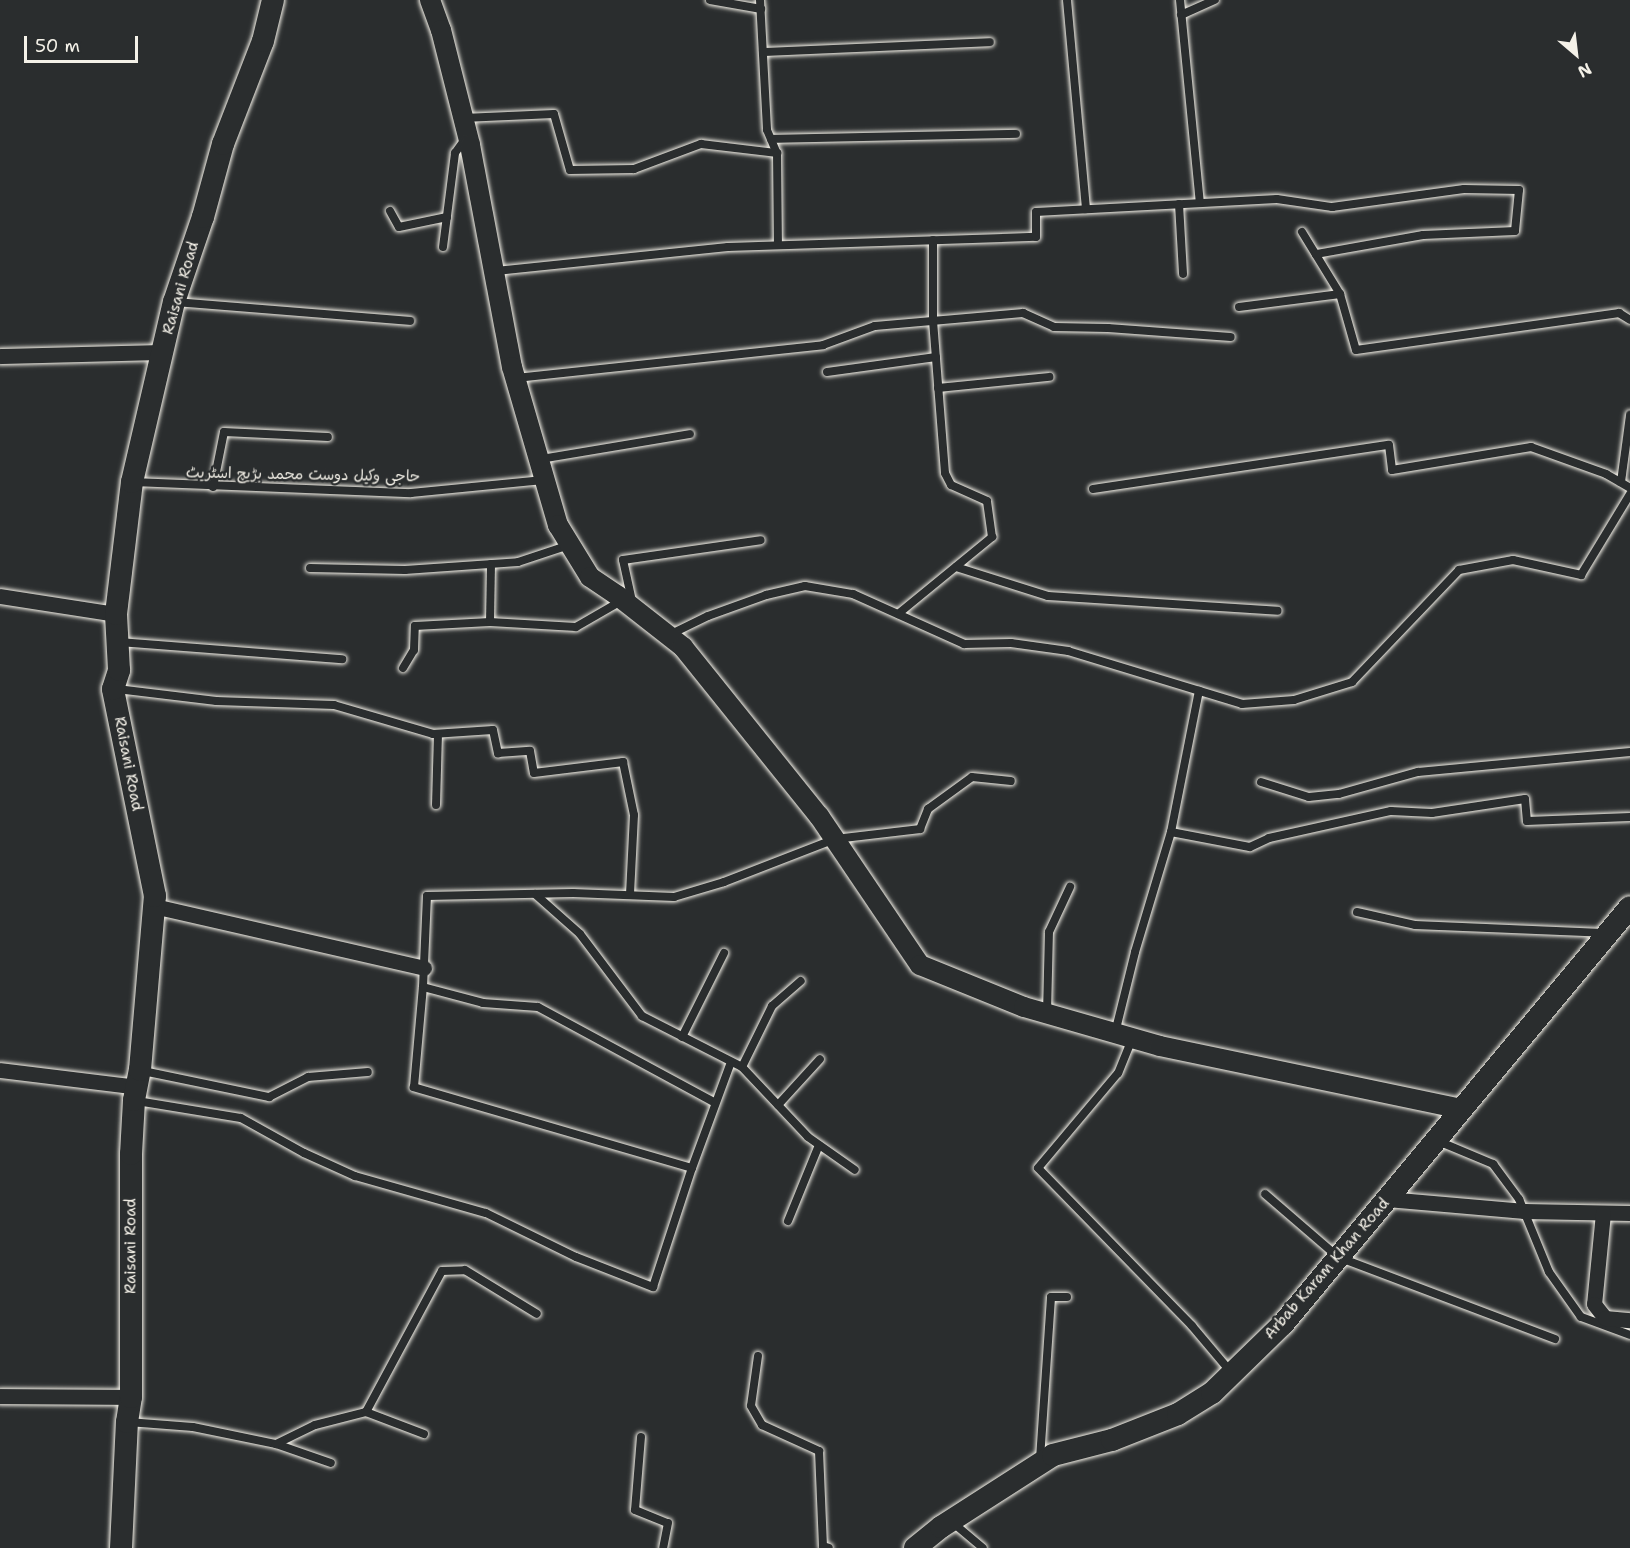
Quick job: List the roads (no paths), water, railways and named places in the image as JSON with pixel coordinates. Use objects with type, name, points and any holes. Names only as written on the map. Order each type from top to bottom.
[{"type":"main road","name":"Raisani Road","points":[[121,1548],[127,1422],[131,1397],[131,1154],[155,896],[113,689],[119,670],[116,614],[132,482],[174,302],[203,217],[223,144],[262,41],[273,0]]},
{"type":"main road","name":"Arbab Karam Khan Road","points":[[915,1548],[951,1521],[1053,1455],[1112,1440],[1178,1414],[1212,1393],[1283,1324],[1630,907]]},
{"type":"street","points":[[430,0],[441,30],[465,127],[515,378],[558,525],[590,577],[683,647],[835,839],[920,964],[1024,1007],[1124,1035],[1461,1109]]},
{"type":"street","points":[[0,356],[163,352]]},
{"type":"street","points":[[0,596],[116,614]]},
{"type":"street","points":[[154,906],[424,968]]},
{"type":"street","points":[[0,1070],[138,1086]]},
{"type":"street","points":[[1387,1199],[1524,1211],[1630,1214]]},
{"type":"street","points":[[1603,1213],[1594,1304],[1605,1318],[1630,1320]]},
{"type":"street","points":[[0,1396],[131,1397]]},
{"type":"lane","points":[[710,0],[761,9]]},
{"type":"lane","points":[[760,0],[767,130],[777,153],[778,245]]},
{"type":"lane","points":[[1067,0],[1086,209]]},
{"type":"lane","points":[[1179,0],[1200,203]]},
{"type":"lane","points":[[1181,15],[1215,0]]},
{"type":"lane","points":[[763,51],[990,42]]},
{"type":"lane","points":[[443,247],[455,153],[465,127],[554,114],[570,170],[634,169],[701,144],[777,153]]},
{"type":"lane","points":[[771,139],[1016,134]]},
{"type":"lane","points":[[494,272],[728,247],[1036,237],[1036,212],[1277,198],[1332,207],[1464,189],[1519,190],[1515,231],[1423,235],[1316,254]]},
{"type":"lane","points":[[1179,204],[1183,274]]},
{"type":"lane","points":[[390,211],[399,227],[447,217]]},
{"type":"lane","points":[[1302,232],[1340,294],[1356,350],[1620,313],[1630,320]]},
{"type":"lane","points":[[898,615],[992,537],[987,501],[951,485],[945,473],[933,321],[933,240]]},
{"type":"lane","points":[[1239,308],[1340,294]]},
{"type":"lane","points":[[174,302],[410,321]]},
{"type":"lane","points":[[515,378],[823,345],[875,326],[1023,313],[1054,327],[1108,328],[1231,338]]},
{"type":"lane","points":[[827,372],[936,357]]},
{"type":"lane","points":[[938,388],[1049,377]]},
{"type":"lane","points":[[1621,482],[1630,415]]},
{"type":"lane","points":[[213,487],[224,432],[328,437]]},
{"type":"lane","points":[[539,460],[690,434]]},
{"type":"lane","points":[[1093,489],[1389,445],[1392,470],[1531,447],[1606,474],[1630,488]]},
{"type":"lane","name":"حاجی وکیل دوست محمد بڑیچ اسٹریٹ","points":[[132,482],[213,487],[411,493],[545,480]]},
{"type":"lane","points":[[668,636],[708,616],[766,595],[805,586],[853,594],[964,644],[1011,643],[1068,651],[1242,704],[1294,700],[1352,682],[1459,570],[1513,560],[1581,574],[1630,494]]},
{"type":"lane","points":[[404,668],[414,650],[415,626],[490,622],[576,627],[628,604],[623,560],[761,540]]},
{"type":"lane","points":[[310,568],[405,570],[518,562],[570,545]]},
{"type":"lane","points":[[490,622],[491,564]]},
{"type":"lane","points":[[956,567],[1048,596],[1278,611]]},
{"type":"lane","points":[[116,642],[342,659]]},
{"type":"lane","points":[[113,689],[216,701],[334,705],[438,734],[493,730],[498,753],[530,751],[534,773],[623,762],[634,815],[630,895]]},
{"type":"lane","points":[[1199,691],[1171,832],[1124,1035],[1118,1073],[1038,1168],[1192,1326],[1232,1373]]},
{"type":"lane","points":[[436,805],[438,734]]},
{"type":"lane","points":[[1261,782],[1309,797],[1339,794],[1418,772],[1630,752]]},
{"type":"lane","points":[[692,1168],[414,1087],[423,987],[427,896],[535,894],[674,897],[724,882],[835,839],[920,829],[928,809],[972,777],[1011,781]]},
{"type":"lane","points":[[1171,832],[1250,847],[1269,838],[1391,810],[1431,813],[1525,799],[1527,821],[1630,817]]},
{"type":"lane","points":[[1047,1013],[1048,932],[1070,887]]},
{"type":"lane","points":[[535,894],[580,934],[642,1016],[742,1067],[808,1137],[855,1170]]},
{"type":"lane","points":[[1357,912],[1415,925],[1607,933]]},
{"type":"lane","points":[[682,1037],[724,953]]},
{"type":"lane","points":[[742,1067],[772,1006],[801,981]]},
{"type":"lane","points":[[423,987],[483,1003],[538,1007],[714,1101]]},
{"type":"lane","points":[[778,1105],[820,1059]]},
{"type":"lane","points":[[138,1086],[241,1118],[304,1153],[355,1176],[486,1213],[576,1257],[653,1287],[714,1101],[731,1062]]},
{"type":"lane","points":[[138,1086],[269,1097],[308,1077],[368,1072]]},
{"type":"lane","points":[[1435,1140],[1493,1164],[1519,1198],[1549,1272],[1581,1317],[1630,1335]]},
{"type":"lane","points":[[788,1221],[819,1145]]},
{"type":"lane","points":[[1265,1194],[1338,1257],[1555,1339]]},
{"type":"lane","points":[[366,1412],[442,1271],[465,1270],[537,1314]]},
{"type":"lane","points":[[1040,1463],[1051,1297],[1067,1297]]},
{"type":"lane","points":[[758,1356],[751,1406],[762,1425],[819,1451],[823,1546],[829,1548]]},
{"type":"lane","points":[[276,1444],[315,1425],[366,1412],[424,1434]]},
{"type":"lane","points":[[127,1422],[193,1427],[276,1444],[331,1463]]},
{"type":"lane","points":[[642,1437],[634,1510],[668,1523],[663,1548]]},
{"type":"lane","points":[[951,1521],[983,1548]]}]
